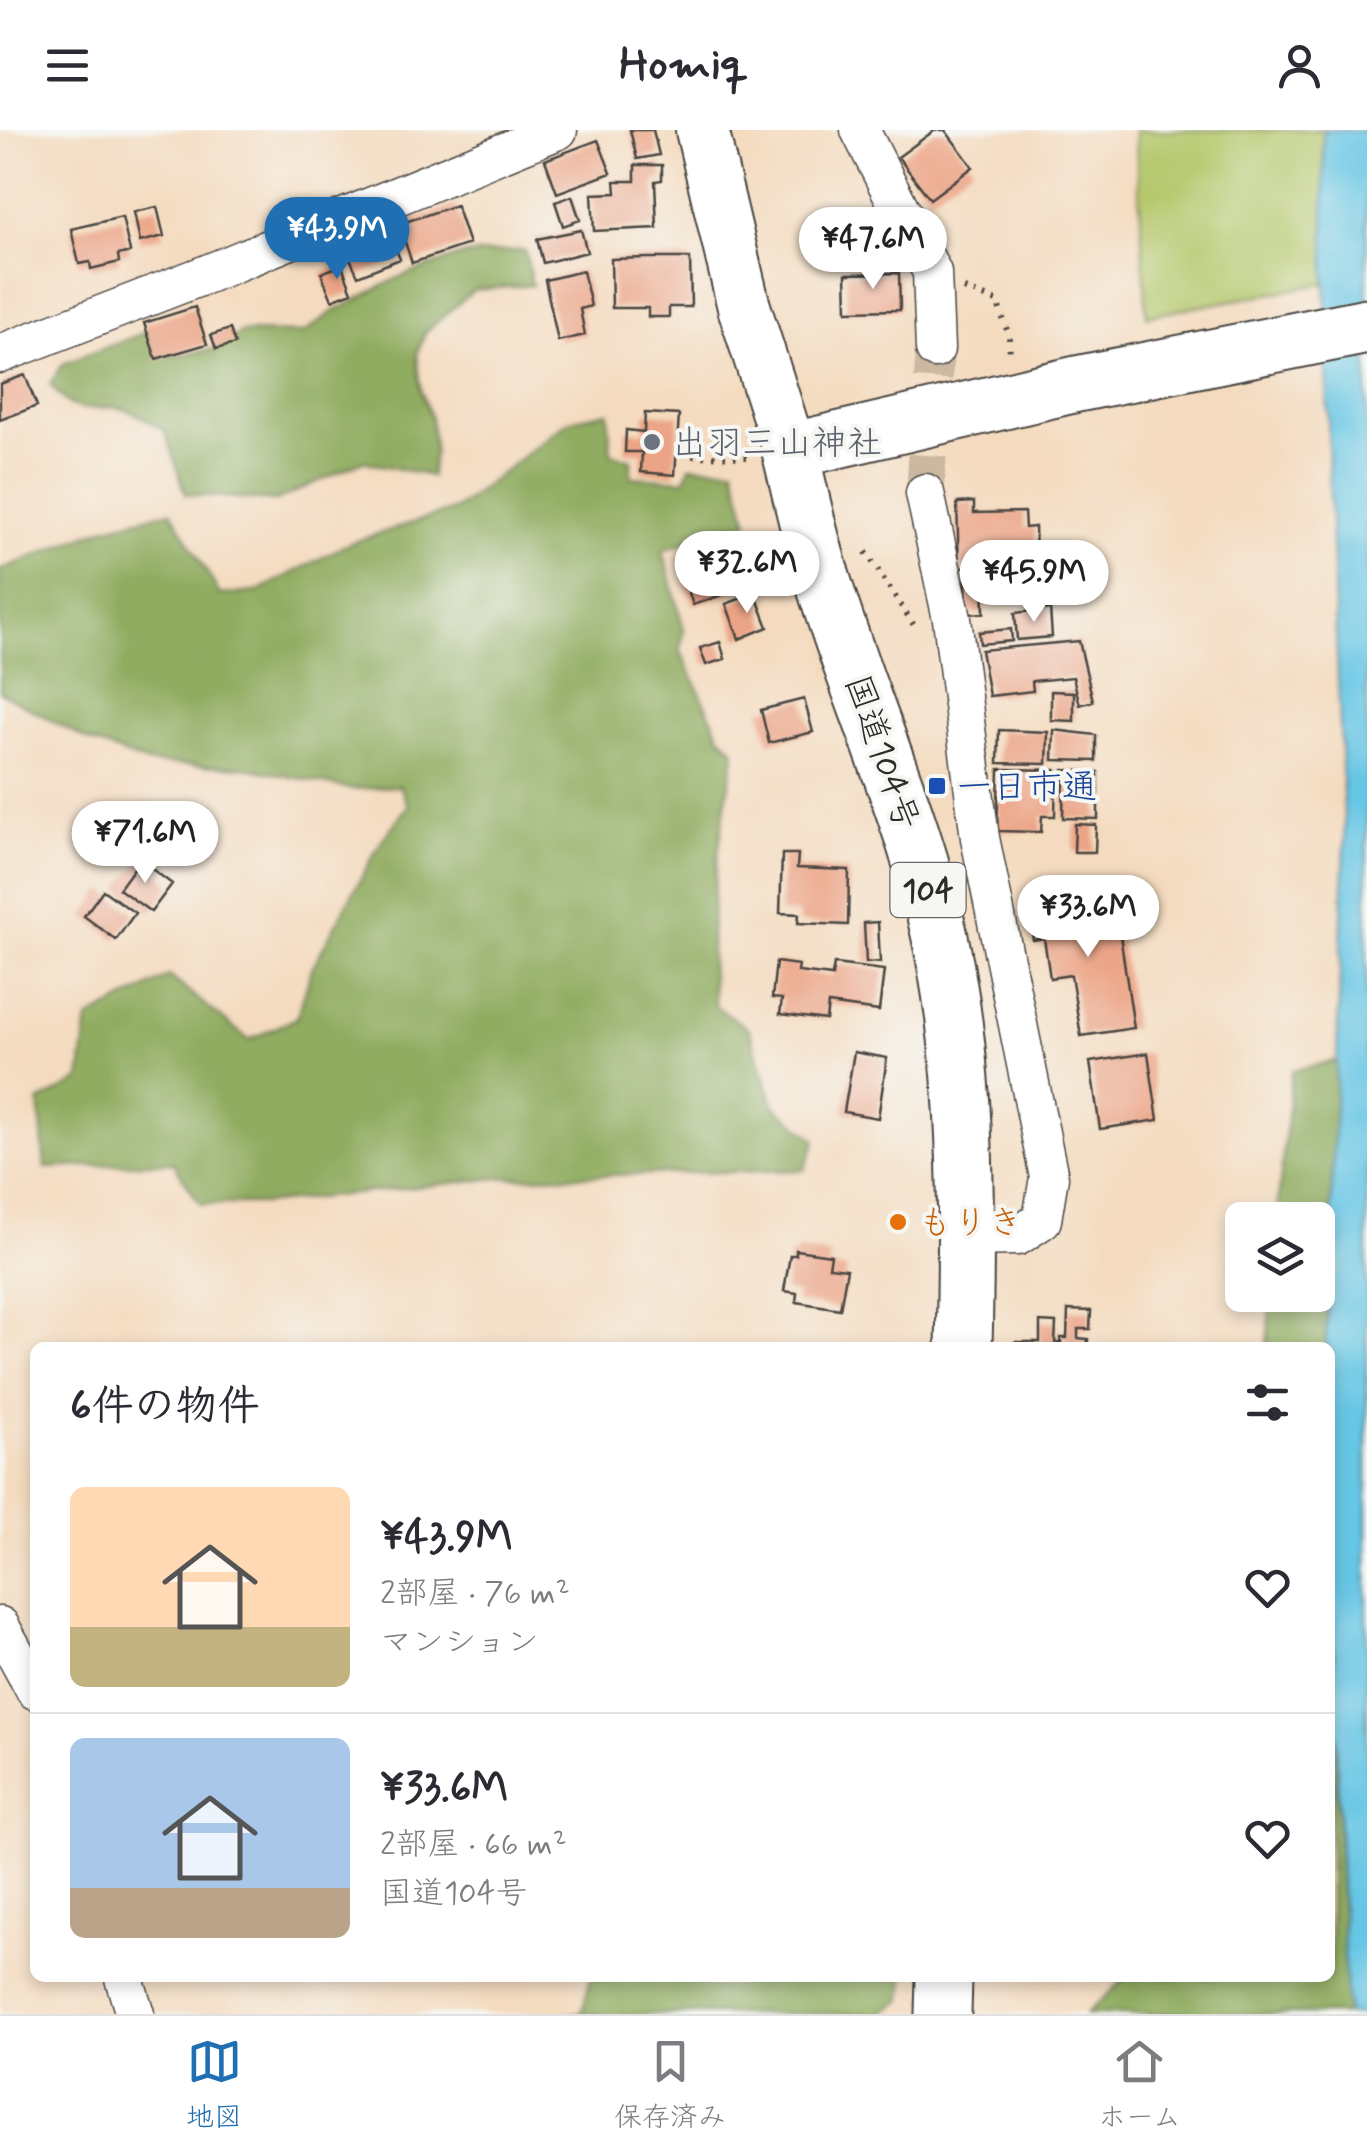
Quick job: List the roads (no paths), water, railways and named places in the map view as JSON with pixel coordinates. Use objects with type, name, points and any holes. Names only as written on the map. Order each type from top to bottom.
[{"type":"highway","points":[[769,454],[1076,384],[1367,326]]},
{"type":"highway","name":"国道104号","points":[[769,454],[823,583],[920,859],[946,966],[958,1046],[967,1237],[964,1342]]},
{"type":"highway","points":[[942,2014],[944,1982]]},
{"type":"street","points":[[0,354],[558,130]]},
{"type":"street","points":[[702,130],[744,308],[769,454]]},
{"type":"street","points":[[860,130],[932,272],[935,349]]},
{"type":"street","points":[[925,493],[960,667],[980,838],[1050,1177],[1042,1220],[1018,1236],[967,1237]]},
{"type":"street","points":[[0,1626],[30,1681]]},
{"type":"street","points":[[125,1982],[134,2014]]},
{"type":"water","points":[[1323,130],[1367,130],[1367,2014],[1347,2014],[1335,1709],[1335,1342],[1326,1342],[1327,1312],[1335,1312],[1335,1202],[1331,1202],[1345,839],[1329,474]]},
{"type":"tunnel","points":[[925,493],[935,349]]},
{"type":"place","name":"出羽三山神社","points":[[652,442]]},
{"type":"place","name":"一日市通","points":[[937,786]]},
{"type":"place","name":"もりき","points":[[898,1222]]}]
